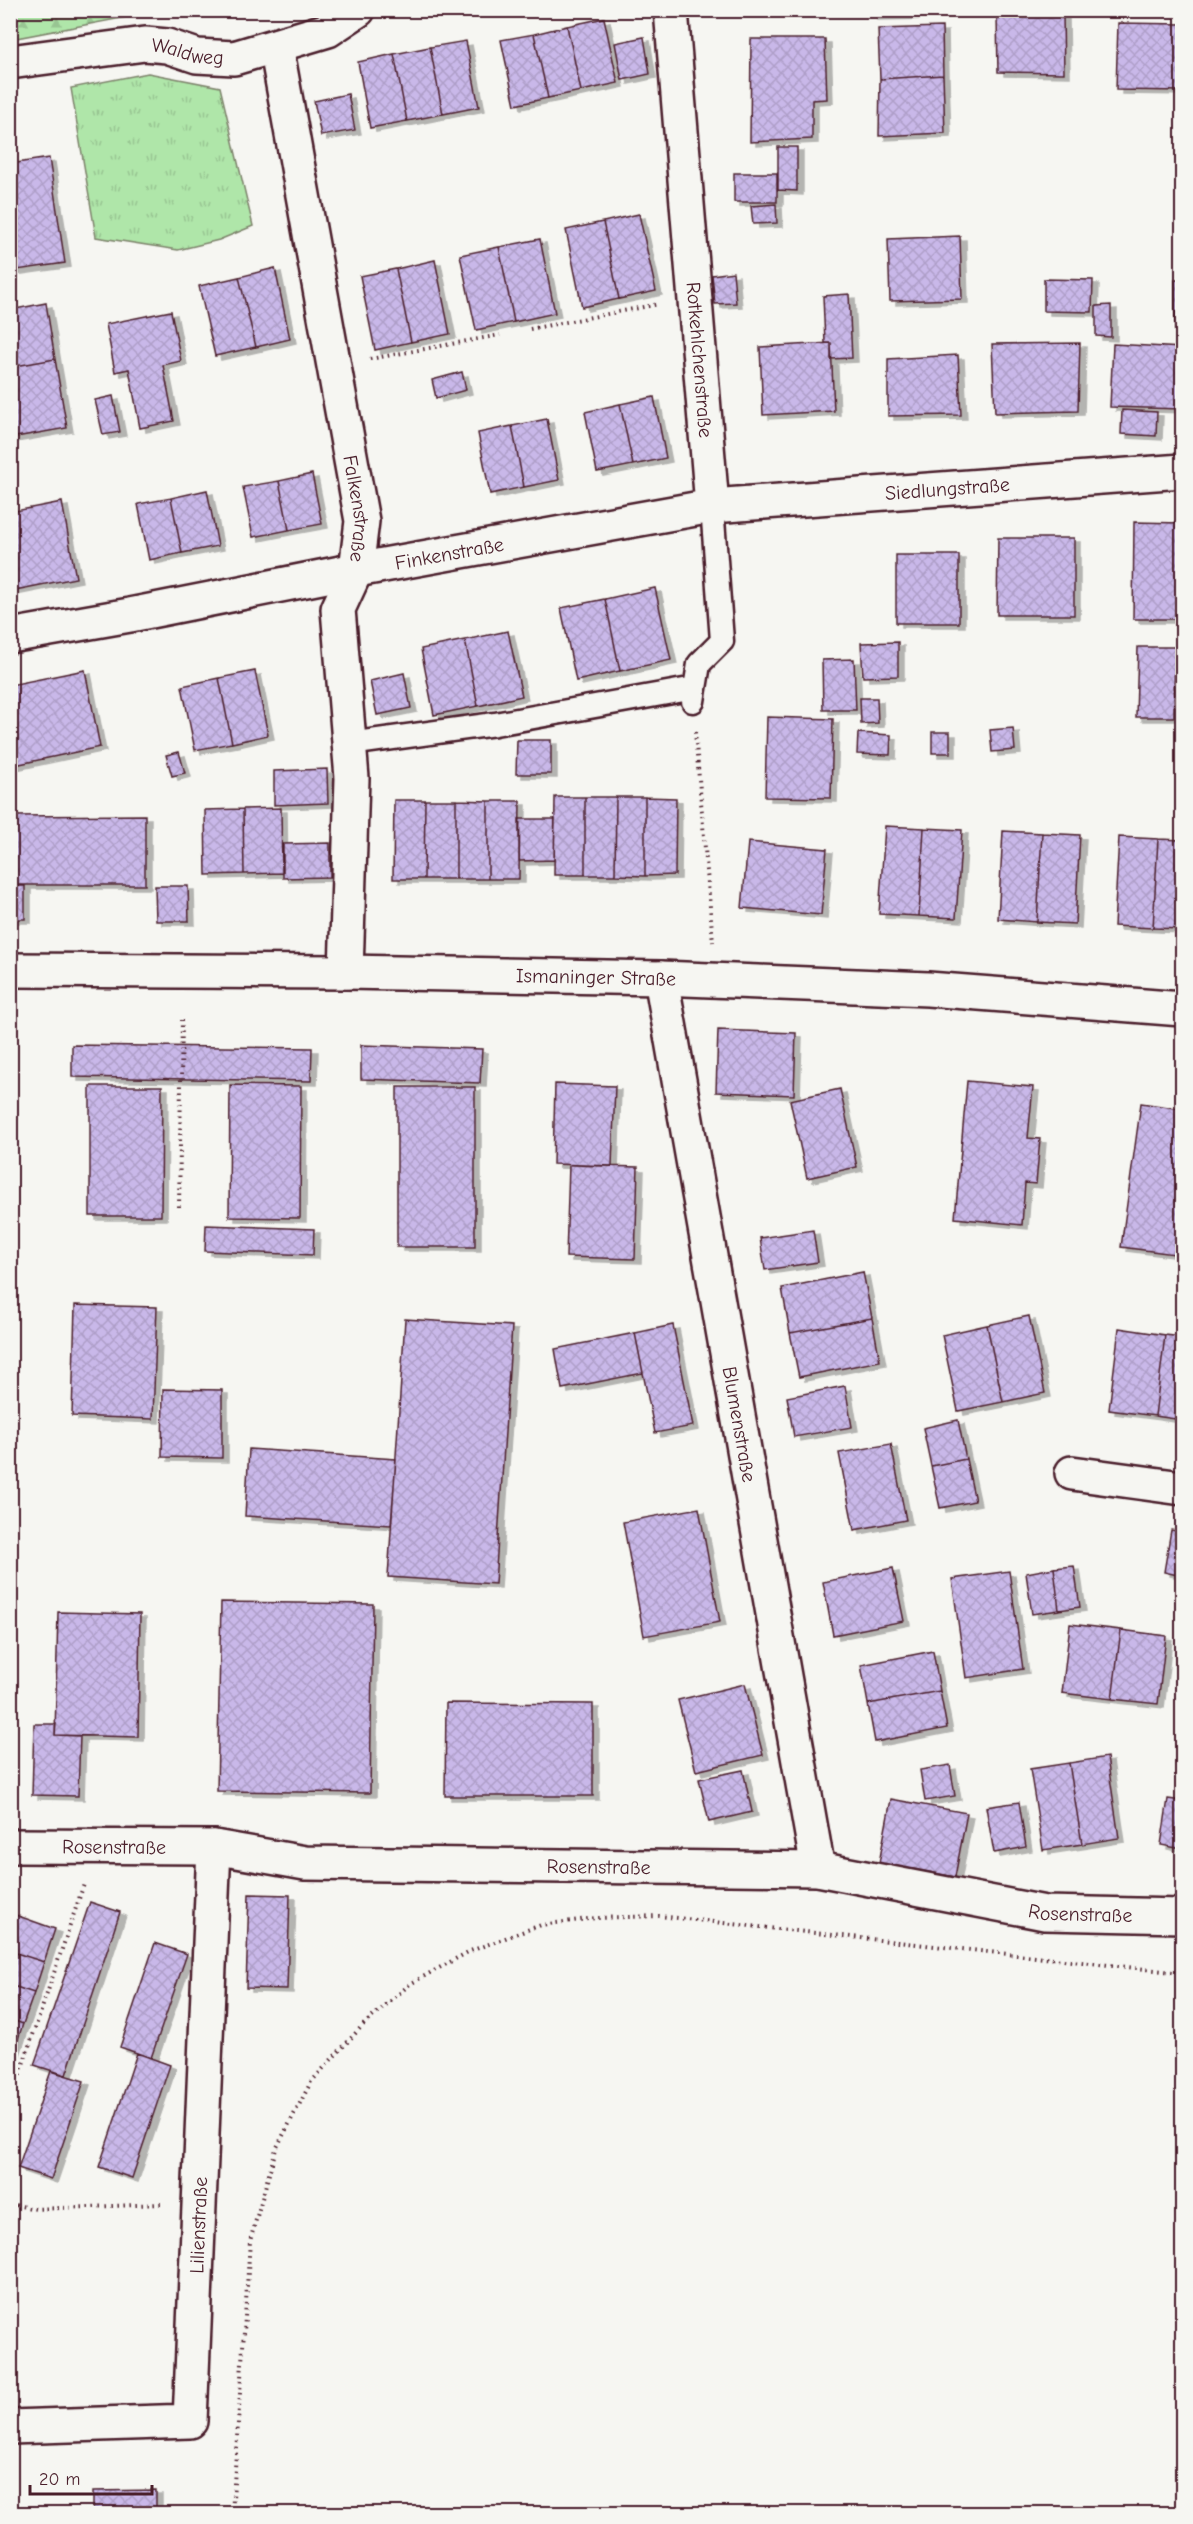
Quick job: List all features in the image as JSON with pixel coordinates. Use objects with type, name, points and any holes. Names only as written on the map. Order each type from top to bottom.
[{"type":"street","name":"Waldweg","points":[[10,63],[145,44],[168,46],[197,56],[234,58],[328,30],[358,10]]},
{"type":"street","name":"Rotkehlchenstraße","points":[[671,10],[712,506]]},
{"type":"street","name":"Falkenstraße","points":[[276,46],[362,521],[356,570],[338,609],[352,778],[346,972]]},
{"type":"street","name":"Siedlungstraße","points":[[712,506],[1182,471]]},
{"type":"street","name":"Finkenstraße","points":[[10,636],[130,615],[356,570],[712,506]]},
{"type":"street","name":"Ismaninger Straße","points":[[10,970],[346,972],[661,978],[928,989],[1182,1009]]},
{"type":"street","name":"Blumenstraße","points":[[661,978],[818,1869]]},
{"type":"street","points":[[1072,1473],[1182,1488]]},
{"type":"street","name":"Rosenstraße","points":[[10,1846],[214,1847],[305,1863],[818,1869],[1045,1913],[1182,1916]]},
{"type":"street","name":"Lilienstraße","points":[[10,2427],[190,2421],[214,1847]]},
{"type":"lane","name":"Rotkehlchenstraße","points":[[694,694],[699,664],[722,641],[712,506]]},
{"type":"lane","points":[[349,744],[694,694]]},
{"type":"path","points":[[530,329],[695,297]]},
{"type":"path","points":[[334,366],[500,335]]},
{"type":"path","points":[[694,694],[716,980]]},
{"type":"path","points":[[179,1207],[182,1020]]},
{"type":"path","points":[[10,2103],[85,1880],[86,1847]]},
{"type":"path","points":[[232,2514],[250,2241],[276,2149],[312,2082],[362,2026],[410,1984],[470,1951],[541,1925],[596,1918],[659,1916],[1182,1973]]},
{"type":"path","points":[[10,2204],[36,2209],[200,2203]]},
{"type":"green space","points":[[11,10],[159,10],[159,11],[11,39]]},
{"type":"green space","points":[[148,73],[220,87],[253,226],[219,240],[178,250],[96,237],[71,88]]},
{"type":"building","points":[[872,10],[926,10],[926,15],[872,16]]},
{"type":"building","points":[[1063,15],[1064,73],[998,72],[997,16]]},
{"type":"building","points":[[604,18],[618,83],[581,91],[567,26]]},
{"type":"building","points":[[1118,23],[1182,24],[1182,91],[1116,90]]},
{"type":"building","points":[[567,26],[581,91],[548,98],[534,34]]},
{"type":"building","points":[[942,27],[943,75],[880,79],[878,29]]},
{"type":"building","points":[[534,34],[548,98],[515,105],[501,40]]},
{"type":"building","points":[[644,37],[650,74],[622,80],[615,43]]},
{"type":"building","points":[[751,39],[825,39],[827,99],[812,100],[812,139],[750,142]]},
{"type":"building","points":[[466,41],[479,107],[443,114],[430,47]]},
{"type":"building","points":[[430,47],[443,114],[407,121],[394,54]]},
{"type":"building","points":[[394,54],[407,121],[370,128],[358,62]]},
{"type":"building","points":[[943,75],[945,133],[879,136],[880,79]]},
{"type":"building","points":[[348,94],[355,130],[321,136],[314,101]]},
{"type":"building","points":[[778,147],[797,147],[797,191],[778,190]]},
{"type":"building","points":[[49,158],[65,263],[10,271],[10,164]]},
{"type":"building","points":[[734,173],[777,173],[777,202],[734,202]]},
{"type":"building","points":[[776,204],[777,223],[753,224],[751,206]]},
{"type":"building","points":[[639,214],[656,291],[619,299],[603,222]]},
{"type":"building","points":[[603,222],[619,299],[582,307],[566,230]]},
{"type":"building","points":[[960,236],[962,299],[890,301],[888,239]]},
{"type":"building","points":[[540,239],[555,313],[514,322],[499,247]]},
{"type":"building","points":[[499,247],[514,322],[476,330],[460,255]]},
{"type":"building","points":[[435,260],[450,334],[411,342],[396,269]]},
{"type":"building","points":[[275,268],[290,339],[256,347],[239,277]]},
{"type":"building","points":[[396,269],[411,342],[375,350],[360,276]]},
{"type":"building","points":[[733,272],[736,303],[715,304],[712,275]]},
{"type":"building","points":[[239,277],[256,347],[215,356],[199,286]]},
{"type":"building","points":[[1044,279],[1093,280],[1092,312],[1044,311]]},
{"type":"building","points":[[1175,280],[1182,280],[1182,335],[1175,335]]},
{"type":"building","points":[[849,294],[852,358],[831,359],[831,343],[825,343],[823,296]]},
{"type":"building","points":[[46,303],[55,359],[10,367],[10,310]]},
{"type":"building","points":[[1111,305],[1111,337],[1096,336],[1096,306]]},
{"type":"building","points":[[171,311],[181,361],[163,365],[174,421],[140,428],[129,369],[115,372],[106,324]]},
{"type":"building","points":[[831,343],[834,411],[763,415],[760,347]]},
{"type":"building","points":[[1080,343],[1078,411],[995,413],[992,344]]},
{"type":"building","points":[[1113,344],[1182,348],[1182,409],[1110,407]]},
{"type":"building","points":[[958,355],[961,415],[888,416],[888,359]]},
{"type":"building","points":[[55,359],[67,428],[10,438],[10,367]]},
{"type":"building","points":[[462,372],[466,390],[436,398],[432,380]]},
{"type":"building","points":[[113,396],[120,432],[103,435],[95,400]]},
{"type":"building","points":[[654,397],[666,458],[633,465],[620,404]]},
{"type":"building","points":[[620,404],[633,465],[597,472],[585,412]]},
{"type":"building","points":[[1122,410],[1157,412],[1156,436],[1121,434]]},
{"type":"building","points":[[547,419],[559,480],[524,487],[512,426]]},
{"type":"building","points":[[512,426],[524,487],[490,494],[478,433]]},
{"type":"building","points":[[312,474],[322,524],[289,530],[279,481]]},
{"type":"building","points":[[279,481],[289,530],[253,537],[243,487]]},
{"type":"building","points":[[207,490],[218,546],[182,553],[171,498]]},
{"type":"building","points":[[171,498],[182,553],[149,560],[138,504]]},
{"type":"building","points":[[62,502],[76,578],[10,591],[10,512]]},
{"type":"building","points":[[1134,522],[1182,523],[1182,619],[1133,619]]},
{"type":"building","points":[[998,538],[1074,538],[1074,615],[997,615]]},
{"type":"building","points":[[896,555],[959,555],[959,623],[896,623]]},
{"type":"building","points":[[655,588],[671,660],[620,671],[605,599]]},
{"type":"building","points":[[605,599],[620,671],[576,681],[561,608]]},
{"type":"building","points":[[508,631],[522,696],[478,706],[465,640]]},
{"type":"building","points":[[465,640],[478,706],[434,715],[421,649]]},
{"type":"building","points":[[898,642],[898,676],[863,677],[861,643]]},
{"type":"building","points":[[1138,647],[1175,647],[1174,717],[1136,717]]},
{"type":"building","points":[[854,659],[856,710],[823,710],[822,660]]},
{"type":"building","points":[[85,670],[100,747],[10,766],[10,685]]},
{"type":"building","points":[[255,671],[268,735],[232,743],[219,678]]},
{"type":"building","points":[[404,673],[411,708],[377,715],[370,681]]},
{"type":"building","points":[[219,678],[232,743],[195,750],[182,686]]},
{"type":"building","points":[[860,698],[877,698],[878,723],[861,724]]},
{"type":"building","points":[[767,717],[833,719],[831,798],[765,797]]},
{"type":"building","points":[[1013,728],[1015,750],[992,752],[990,730]]},
{"type":"building","points":[[932,732],[950,732],[950,753],[932,753]]},
{"type":"building","points":[[858,733],[891,735],[890,755],[857,754]]},
{"type":"building","points":[[517,740],[551,740],[551,774],[516,774]]},
{"type":"building","points":[[179,752],[185,773],[172,776],[166,755]]},
{"type":"building","points":[[327,769],[328,803],[274,805],[274,771]]},
{"type":"building","points":[[555,797],[585,797],[585,875],[554,875]]},
{"type":"building","points":[[585,797],[616,797],[615,875],[585,875]]},
{"type":"building","points":[[616,797],[645,797],[645,876],[615,875]]},
{"type":"building","points":[[645,797],[676,798],[675,875],[645,876]]},
{"type":"building","points":[[394,800],[425,800],[424,879],[393,879]]},
{"type":"building","points":[[425,800],[456,800],[456,879],[424,879]]},
{"type":"building","points":[[456,800],[488,801],[488,879],[456,879]]},
{"type":"building","points":[[488,801],[520,801],[519,879],[488,879]]},
{"type":"building","points":[[281,808],[282,873],[244,874],[243,809]]},
{"type":"building","points":[[243,809],[244,874],[206,875],[205,810]]},
{"type":"building","points":[[145,815],[145,885],[14,885],[13,816]]},
{"type":"building","points":[[519,819],[555,819],[554,860],[519,861]]},
{"type":"building","points":[[885,826],[924,828],[919,916],[879,914]]},
{"type":"building","points":[[924,828],[962,830],[956,918],[919,916]]},
{"type":"building","points":[[1003,831],[1042,833],[1037,922],[998,919]]},
{"type":"building","points":[[1042,833],[1080,835],[1075,924],[1037,922]]},
{"type":"building","points":[[1119,837],[1158,839],[1153,928],[1114,926]]},
{"type":"building","points":[[1158,839],[1182,840],[1182,929],[1153,928]]},
{"type":"building","points":[[748,842],[827,849],[821,915],[742,908]]},
{"type":"building","points":[[330,843],[330,877],[283,878],[283,844]]},
{"type":"building","points":[[10,886],[25,886],[25,919],[10,919]]},
{"type":"building","points":[[155,886],[188,886],[189,921],[156,921]]},
{"type":"building","points":[[718,1030],[796,1033],[794,1095],[716,1092]]},
{"type":"building","points":[[72,1045],[312,1048],[311,1081],[72,1077]]},
{"type":"building","points":[[361,1045],[482,1049],[480,1083],[361,1079]]},
{"type":"building","points":[[967,1081],[1033,1087],[1028,1138],[1040,1139],[1036,1184],[1025,1183],[1022,1225],[955,1218]]},
{"type":"building","points":[[555,1084],[615,1086],[612,1166],[553,1164]]},
{"type":"building","points":[[230,1085],[301,1086],[300,1218],[229,1217]]},
{"type":"building","points":[[90,1086],[162,1086],[161,1216],[90,1216]]},
{"type":"building","points":[[397,1087],[475,1087],[475,1247],[397,1247]]},
{"type":"building","points":[[840,1089],[857,1167],[807,1178],[790,1100]]},
{"type":"building","points":[[1141,1103],[1182,1109],[1182,1255],[1121,1247]]},
{"type":"building","points":[[569,1165],[638,1167],[635,1259],[566,1257]]},
{"type":"building","points":[[206,1225],[314,1229],[313,1255],[205,1251]]},
{"type":"building","points":[[813,1230],[818,1262],[765,1270],[760,1238]]},
{"type":"building","points":[[863,1272],[872,1318],[790,1333],[782,1288]]},
{"type":"building","points":[[75,1305],[157,1307],[153,1419],[72,1416]]},
{"type":"building","points":[[1029,1316],[1045,1393],[1003,1402],[987,1325]]},
{"type":"building","points":[[872,1318],[880,1361],[799,1377],[790,1333]]},
{"type":"building","points":[[405,1319],[512,1326],[495,1584],[388,1577]]},
{"type":"building","points":[[673,1325],[693,1426],[655,1433],[635,1333]]},
{"type":"building","points":[[987,1325],[1003,1402],[958,1411],[942,1335]]},
{"type":"building","points":[[1119,1328],[1165,1335],[1155,1416],[1109,1410]]},
{"type":"building","points":[[635,1333],[643,1373],[562,1389],[555,1349]]},
{"type":"building","points":[[1165,1335],[1182,1337],[1182,1420],[1155,1416]]},
{"type":"building","points":[[845,1386],[852,1427],[794,1437],[787,1397]]},
{"type":"building","points":[[163,1389],[222,1390],[222,1458],[162,1457]]},
{"type":"building","points":[[958,1420],[966,1459],[931,1466],[923,1428]]},
{"type":"building","points":[[891,1444],[906,1520],[854,1530],[839,1453]]},
{"type":"building","points":[[249,1449],[396,1459],[391,1525],[245,1516]]},
{"type":"building","points":[[966,1459],[975,1501],[940,1508],[931,1466]]},
{"type":"building","points":[[699,1508],[720,1622],[644,1636],[623,1522]]},
{"type":"building","points":[[1171,1530],[1182,1532],[1182,1576],[1164,1572]]},
{"type":"building","points":[[1074,1566],[1080,1607],[1059,1610],[1054,1568]]},
{"type":"building","points":[[893,1568],[904,1621],[833,1635],[823,1582]]},
{"type":"building","points":[[1054,1568],[1059,1610],[1032,1614],[1026,1573]]},
{"type":"building","points":[[1009,1571],[1023,1669],[966,1678],[952,1579]]},
{"type":"building","points":[[221,1602],[373,1604],[370,1793],[217,1791]]},
{"type":"building","points":[[58,1612],[140,1614],[138,1737],[55,1735]]},
{"type":"building","points":[[1070,1624],[1121,1630],[1112,1699],[1062,1693]]},
{"type":"building","points":[[1121,1630],[1166,1636],[1158,1704],[1112,1699]]},
{"type":"building","points":[[933,1651],[940,1691],[868,1704],[861,1665]]},
{"type":"building","points":[[745,1684],[763,1755],[696,1771],[678,1700]]},
{"type":"building","points":[[940,1691],[947,1728],[875,1742],[868,1704]]},
{"type":"building","points":[[446,1703],[593,1704],[593,1796],[445,1796]]},
{"type":"building","points":[[34,1724],[56,1724],[55,1735],[80,1736],[78,1796],[32,1795]]},
{"type":"building","points":[[1107,1757],[1119,1838],[1082,1844],[1069,1763]]},
{"type":"building","points":[[1069,1763],[1082,1844],[1043,1850],[1030,1769]]},
{"type":"building","points":[[950,1765],[955,1796],[925,1801],[920,1770]]},
{"type":"building","points":[[743,1770],[752,1812],[709,1822],[699,1779]]},
{"type":"building","points":[[891,1799],[967,1813],[955,1877],[879,1863]]},
{"type":"building","points":[[1168,1799],[1182,1801],[1182,1849],[1161,1845]]},
{"type":"building","points":[[1019,1802],[1026,1847],[994,1853],[986,1807]]},
{"type":"building","points":[[249,1894],[290,1895],[287,1989],[246,1988]]},
{"type":"building","points":[[90,1902],[120,1912],[66,2075],[34,2065]]},
{"type":"building","points":[[10,1913],[55,1929],[44,1962],[10,1951]]},
{"type":"building","points":[[155,1943],[187,1954],[151,2058],[120,2047]]},
{"type":"building","points":[[10,1951],[44,1962],[34,1993],[10,1985]]},
{"type":"building","points":[[10,1985],[34,1993],[23,2024],[10,2019]]},
{"type":"building","points":[[10,2019],[23,2024],[12,2057],[10,2056]]},
{"type":"building","points":[[137,2053],[170,2065],[132,2178],[99,2167]]},
{"type":"building","points":[[51,2071],[84,2081],[51,2179],[18,2168]]},
{"type":"building","points":[[156,2490],[156,2514],[93,2514],[93,2491]]}]
